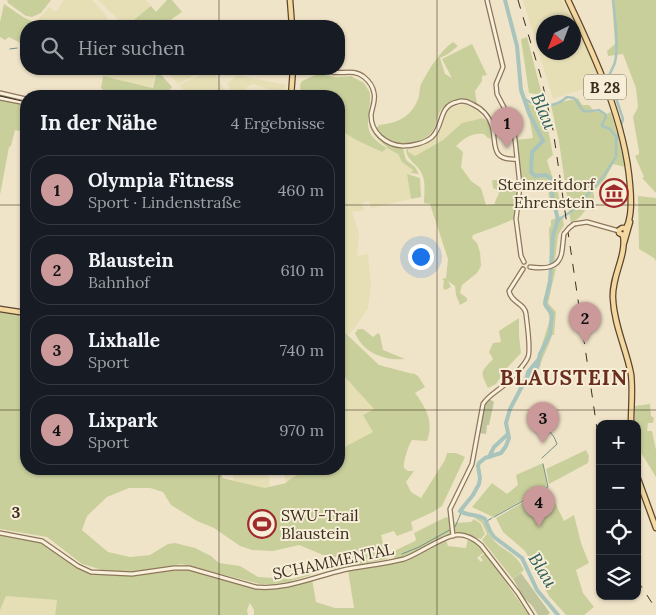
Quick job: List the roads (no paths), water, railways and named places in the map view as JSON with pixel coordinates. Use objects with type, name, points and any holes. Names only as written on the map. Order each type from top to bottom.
[{"type":"main road","points":[[290,0],[292,20]]},
{"type":"main road","name":"B 28","points":[[568,0],[591,50],[618,125],[630,181],[628,233],[613,285],[613,300],[616,320],[631,374],[631,420]]},
{"type":"main road","points":[[292,90],[293,75]]},
{"type":"main road","points":[[621,233],[626,232],[624,228],[630,218]]},
{"type":"main road","name":"B 28","points":[[621,233],[624,244]]},
{"type":"main road","points":[[0,309],[20,312]]},
{"type":"main road","points":[[641,487],[656,528]]},
{"type":"street","points":[[487,0],[502,67],[502,72],[496,84],[496,92],[512,125],[517,159],[520,186],[516,219],[524,269]]},
{"type":"street","points":[[345,72],[350,71],[361,75],[371,84],[374,94],[371,116],[373,128],[379,136],[388,142],[406,146],[427,140],[436,132],[446,108],[455,102],[464,101],[474,105],[488,117],[493,129],[494,147],[499,154],[506,158],[517,159]]},
{"type":"street","points":[[293,79],[297,75]]},
{"type":"street","points":[[0,93],[20,98]]},
{"type":"street","points":[[0,98],[20,102]]},
{"type":"street","points":[[532,615],[518,593],[481,545],[468,537],[453,536],[450,509],[472,464],[484,402],[511,378],[528,356],[525,310],[513,300],[509,293],[511,286],[524,269],[553,266],[561,256],[564,234],[574,224],[587,222],[621,233]]},
{"type":"street","points":[[524,262],[528,262],[530,267]]},
{"type":"street","name":"SCHAMMENTAL","points":[[0,533],[42,542],[78,566],[96,572],[139,574],[182,568],[256,586],[286,586],[327,574],[404,558],[453,536]]},
{"type":"waterway","name":"Blau","points":[[505,0],[517,46],[521,90],[529,113],[543,141],[532,152],[531,172],[535,176],[546,175],[550,178],[558,220],[553,235],[550,282],[545,302],[552,314],[550,334],[540,354],[537,368],[527,377],[510,409],[506,423],[509,438],[506,446],[501,453],[485,458],[479,463],[479,484],[460,511],[485,519],[494,537],[522,558],[537,590],[558,615]]},
{"type":"waterway","points":[[558,220],[572,211],[590,192],[616,157],[616,141],[623,119],[609,77],[615,62],[617,48],[613,0]]},
{"type":"waterway","points":[[10,49],[17,48]]},
{"type":"waterway","points":[[525,99],[535,104],[546,106],[563,101],[567,97],[574,98],[583,110],[599,110],[605,114],[606,117],[602,126],[610,129],[617,138]]},
{"type":"waterway","name":"Blau","points":[[527,377],[528,372],[538,360]]},
{"type":"waterway","points":[[542,458],[557,444],[546,427],[550,418]]},
{"type":"waterway","name":"Blau","points":[[489,457],[494,447],[508,434]]},
{"type":"waterway","points":[[494,517],[548,487],[543,464]]},
{"type":"waterway","points":[[402,554],[455,527],[461,513]]},
{"type":"waterway","name":"Blau","points":[[487,521],[492,518]]},
{"type":"tram line","points":[[0,96],[20,101]]},
{"type":"railway","points":[[518,0],[541,77],[553,130],[596,422]]},
{"type":"railway","points":[[641,586],[656,609]]},
{"type":"place","name":"Olympia Fitness","points":[[507,148]]},
{"type":"place","name":"Steinzeitdorf Ehrenstein","points":[[614,193]]},
{"type":"place","name":"Blaustein","points":[[585,343]]},
{"type":"place","name":"Lixhalle","points":[[543,443]]},
{"type":"place","name":"SWU-Trail Blaustein","points":[[262,524]]},
{"type":"place","name":"Lixpark","points":[[539,527]]},
{"type":"district","name":"BLAUSTEIN","points":[[564,377]]}]
